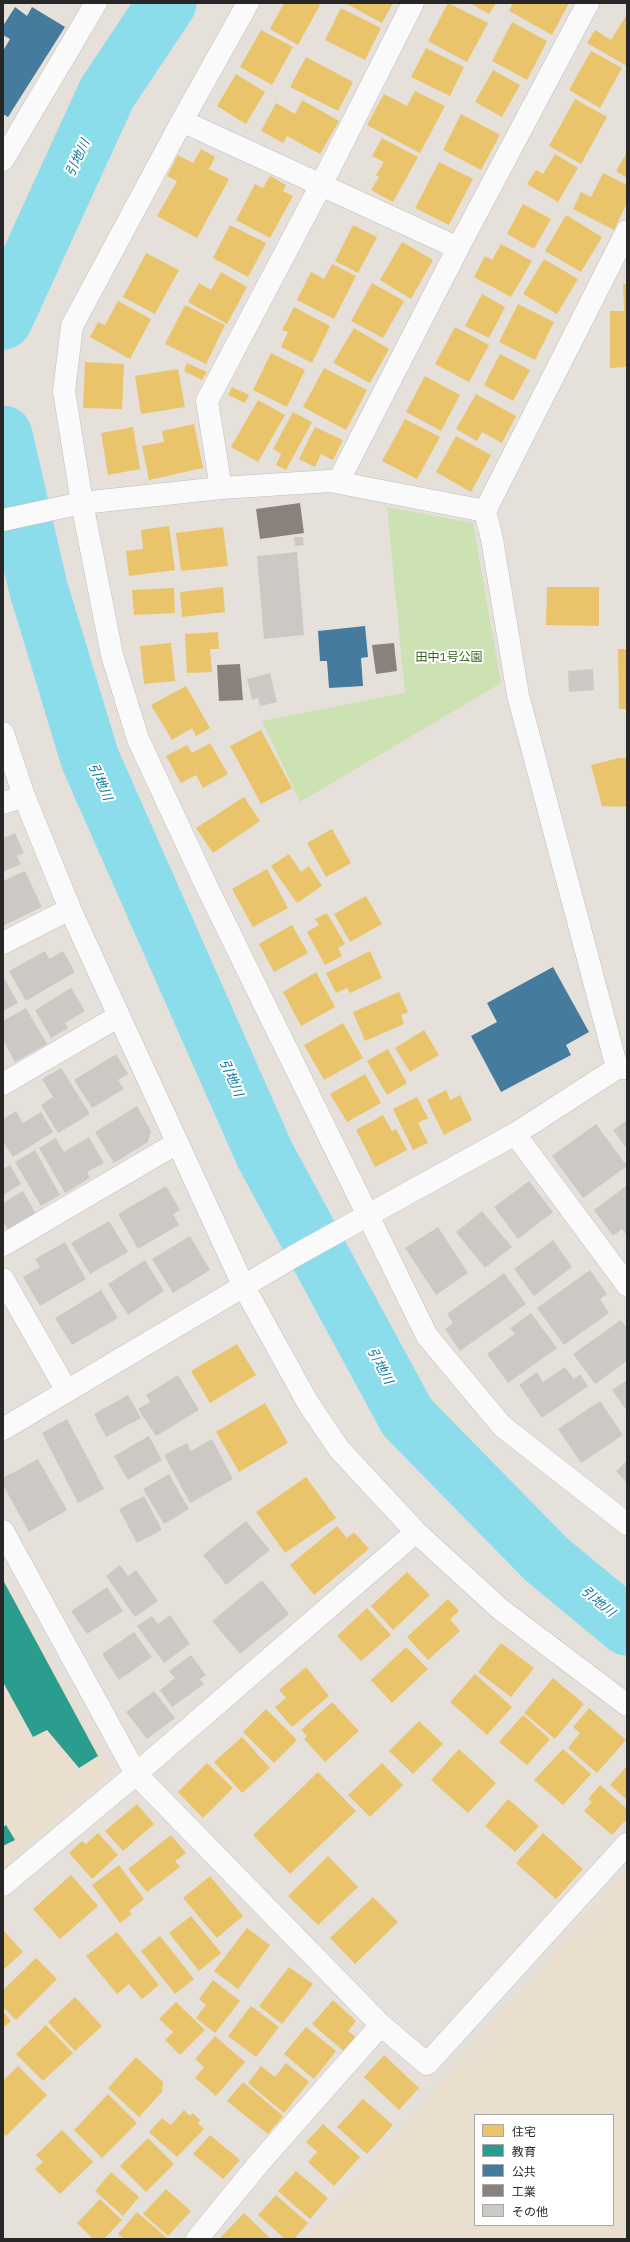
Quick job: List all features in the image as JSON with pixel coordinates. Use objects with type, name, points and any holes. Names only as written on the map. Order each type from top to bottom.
[{"type":"street","points":[[3,160],[96,3]]},
{"type":"street","points":[[248,3],[182,121],[72,326],[64,391],[82,503],[112,655],[138,739],[204,881],[427,1336],[502,1426],[627,1524]]},
{"type":"street","points":[[221,488],[207,401],[322,186],[413,3]]},
{"type":"street","points":[[338,482],[458,248],[588,3]]},
{"type":"street","points":[[182,121],[458,248]]},
{"type":"street","points":[[3,1429],[276,1267],[515,1134],[622,1068],[518,696],[492,539],[485,511],[627,231]]},
{"type":"street","points":[[3,520],[82,503],[221,488],[338,482],[485,511]]},
{"type":"street","points":[[3,733],[24,796],[70,908],[119,1016],[244,1287],[308,1403],[339,1449],[416,1532],[500,1609],[627,1706]]},
{"type":"street","points":[[3,803],[24,796]]},
{"type":"street","points":[[3,943],[70,908]]},
{"type":"street","points":[[3,1084],[119,1016]]},
{"type":"street","points":[[515,1134],[627,1285]]},
{"type":"street","points":[[3,1245],[177,1143]]},
{"type":"street","points":[[3,1279],[67,1391]]},
{"type":"street","points":[[3,1531],[136,1774],[381,2025],[427,2064],[627,1844]]},
{"type":"street","points":[[3,1885],[136,1774],[416,1532]]},
{"type":"street","points":[[197,2239],[260,2162],[381,2025]]},
{"type":"shaded area","points":[[3,1573],[111,1773],[3,1869]]},
{"type":"shaded area","points":[[627,1870],[627,2239],[304,2239]]},
{"type":"green space","name":"田中1号公園","points":[[387,507],[473,523],[501,683],[300,802],[262,721],[405,693]]},
{"type":"building: 住宅","points":[[284,3],[317,3],[320,5],[298,45],[270,29]]},
{"type":"building: 住宅","points":[[345,3],[393,3],[382,23]]},
{"type":"building: 住宅","points":[[448,3],[488,23],[467,62],[428,41]]},
{"type":"building: 住宅","points":[[470,3],[496,3],[489,14]]},
{"type":"building: 住宅","points":[[513,3],[569,3],[552,35],[509,11]]},
{"type":"building: 住宅","points":[[341,8],[381,28],[365,60],[325,40]]},
{"type":"building: 住宅","points":[[627,14],[627,66],[587,43],[595,30],[611,40]]},
{"type":"building: 住宅","points":[[512,22],[547,41],[527,80],[492,61]]},
{"type":"building: 住宅","points":[[261,30],[293,47],[272,85],[240,67]]},
{"type":"building: 住宅","points":[[426,48],[464,67],[450,96],[411,77]]},
{"type":"building: 住宅","points":[[591,51],[622,68],[600,108],[569,90]]},
{"type":"building: 住宅","points":[[306,57],[353,82],[338,111],[290,87]]},
{"type":"building: 住宅","points":[[493,70],[520,85],[502,117],[475,102]]},
{"type":"building: 住宅","points":[[236,74],[265,92],[246,124],[217,106]]},
{"type":"building: 住宅","points":[[415,91],[445,106],[420,153],[367,125],[384,94],[407,106]]},
{"type":"building: 住宅","points":[[575,99],[607,117],[581,164],[549,146]]},
{"type":"building: 住宅","points":[[302,100],[339,121],[320,154],[287,136],[283,143],[261,131],[276,103],[295,114]]},
{"type":"building: 住宅","points":[[461,114],[500,135],[481,170],[443,150]]},
{"type":"building: 住宅","points":[[382,138],[418,157],[393,202],[371,190],[379,177],[376,175],[384,162],[372,156]]},
{"type":"building: 住宅","points":[[201,149],[215,157],[209,169],[229,179],[197,238],[157,216],[177,181],[167,176],[178,155],[193,163]]},
{"type":"building: 住宅","points":[[627,152],[627,178],[616,171]]},
{"type":"building: 住宅","points":[[555,154],[578,168],[558,202],[527,184],[536,170],[543,174]]},
{"type":"building: 住宅","points":[[439,162],[473,179],[449,225],[415,208]]},
{"type":"building: 住宅","points":[[603,173],[627,185],[627,203],[614,230],[573,209],[581,192],[591,197]]},
{"type":"building: 住宅","points":[[270,176],[286,185],[283,191],[293,196],[270,238],[236,220],[255,184],[263,188]]},
{"type":"building: 住宅","points":[[523,204],[551,219],[534,249],[507,234]]},
{"type":"building: 住宅","points":[[566,215],[602,237],[581,272],[545,251]]},
{"type":"building: 住宅","points":[[230,225],[266,243],[248,277],[213,258]]},
{"type":"building: 住宅","points":[[353,225],[377,237],[358,273],[335,261]]},
{"type":"building: 住宅","points":[[402,242],[433,260],[411,299],[380,280]]},
{"type":"building: 住宅","points":[[501,244],[532,261],[511,297],[474,277],[485,256],[492,260]]},
{"type":"building: 住宅","points":[[146,253],[179,270],[155,314],[123,297]]},
{"type":"building: 住宅","points":[[544,259],[578,279],[557,314],[523,294]]},
{"type":"building: 住宅","points":[[332,264],[356,276],[334,319],[297,300],[311,272],[324,279]]},
{"type":"building: 住宅","points":[[221,272],[247,287],[227,324],[188,302],[199,283],[211,290]]},
{"type":"building: 住宅","points":[[372,283],[404,301],[383,338],[351,321]]},
{"type":"building: 住宅","points":[[623,284],[627,284],[627,367],[610,368],[610,311],[624,311]]},
{"type":"building: 住宅","points":[[482,294],[505,307],[489,338],[465,326]]},
{"type":"building: 住宅","points":[[118,301],[151,319],[130,359],[90,337],[98,322],[105,325]]},
{"type":"building: 住宅","points":[[518,304],[554,322],[535,360],[499,342]]},
{"type":"building: 住宅","points":[[185,305],[225,325],[206,364],[165,344]]},
{"type":"building: 住宅","points":[[294,307],[330,326],[312,363],[281,347],[288,332],[282,330]]},
{"type":"building: 住宅","points":[[455,327],[489,345],[469,382],[435,364]]},
{"type":"building: 住宅","points":[[354,328],[389,349],[370,383],[333,363]]},
{"type":"building: 住宅","points":[[271,353],[305,370],[287,407],[253,390]]},
{"type":"building: 住宅","points":[[500,354],[530,370],[513,401],[484,385]]},
{"type":"building: 住宅","points":[[85,362],[124,364],[122,409],[83,408]]},
{"type":"building: 住宅","points":[[187,363],[207,372],[202,380],[184,371]]},
{"type":"building: 住宅","points":[[324,368],[367,390],[346,430],[303,407]]},
{"type":"building: 住宅","points":[[178,369],[185,407],[141,414],[135,376]]},
{"type":"building: 住宅","points":[[425,376],[460,395],[441,431],[406,412]]},
{"type":"building: 住宅","points":[[232,387],[249,395],[245,403],[228,395]]},
{"type":"building: 住宅","points":[[476,394],[516,416],[502,443],[482,432],[477,441],[456,429]]},
{"type":"building: 住宅","points":[[258,400],[285,415],[258,462],[231,447]]},
{"type":"building: 住宅","points":[[293,412],[312,422],[286,470],[276,465],[281,454],[273,449]]},
{"type":"building: 住宅","points":[[405,419],[440,437],[417,479],[382,461]]},
{"type":"building: 住宅","points":[[194,424],[203,468],[149,480],[142,446],[164,442],[162,431]]},
{"type":"building: 住宅","points":[[133,427],[140,469],[108,475],[101,433]]},
{"type":"building: 住宅","points":[[315,427],[343,440],[333,460],[321,454],[315,467],[299,459]]},
{"type":"building: 住宅","points":[[456,436],[491,455],[471,492],[436,472]]},
{"type":"building: 住宅","points":[[169,526],[175,570],[129,576],[126,551],[143,549],[141,530]]},
{"type":"building: 住宅","points":[[223,527],[228,566],[181,571],[176,533]]},
{"type":"building: 住宅","points":[[223,587],[225,612],[182,617],[180,592]]},
{"type":"building: 住宅","points":[[547,587],[599,587],[599,626],[546,625]]},
{"type":"building: 住宅","points":[[174,588],[175,613],[134,615],[132,590]]},
{"type":"building: 住宅","points":[[218,632],[219,649],[210,649],[212,672],[187,673],[185,634]]},
{"type":"building: 住宅","points":[[171,643],[175,681],[144,684],[140,646]]},
{"type":"building: 住宅","points":[[618,649],[627,649],[627,709],[619,709]]},
{"type":"building: 住宅","points":[[186,686],[210,728],[196,736],[192,728],[172,740],[151,705]]},
{"type":"building: 住宅","points":[[261,730],[292,788],[261,804],[230,746]]},
{"type":"building: 住宅","points":[[210,743],[228,774],[203,788],[196,775],[181,783],[166,756],[187,745],[192,753]]},
{"type":"building: 住宅","points":[[619,758],[627,758],[627,807],[602,806],[591,765]]},
{"type":"building: 住宅","points":[[244,797],[260,821],[213,853],[196,828]]},
{"type":"building: 住宅","points":[[332,829],[351,863],[326,877],[307,843]]},
{"type":"building: 住宅","points":[[289,854],[301,872],[309,866],[322,886],[297,903],[271,866]]},
{"type":"building: 住宅","points":[[267,869],[288,908],[253,927],[232,889]]},
{"type":"building: 住宅","points":[[366,896],[382,924],[350,942],[334,914]]},
{"type":"building: 住宅","points":[[327,913],[345,944],[338,948],[342,956],[325,965],[307,932],[319,925],[315,919]]},
{"type":"building: 住宅","points":[[292,925],[308,953],[274,972],[259,944]]},
{"type":"building: 住宅","points":[[370,951],[382,978],[350,993],[347,988],[336,993],[326,973]]},
{"type":"building: 住宅","points":[[316,972],[335,1007],[301,1026],[283,992]]},
{"type":"building: 住宅","points":[[399,992],[408,1012],[401,1015],[404,1024],[365,1041],[353,1012]]},
{"type":"building: 住宅","points":[[343,1023],[363,1058],[324,1080],[304,1045]]},
{"type":"building: 住宅","points":[[424,1030],[439,1055],[410,1072],[395,1048]]},
{"type":"building: 住宅","points":[[388,1049],[407,1083],[387,1095],[367,1061]]},
{"type":"building: 住宅","points":[[365,1074],[381,1103],[347,1122],[330,1094]]},
{"type":"building: 住宅","points":[[446,1090],[450,1100],[460,1095],[472,1120],[444,1135],[427,1100]]},
{"type":"building: 住宅","points":[[417,1097],[428,1118],[418,1123],[428,1143],[413,1150],[393,1109]]},
{"type":"building: 住宅","points":[[383,1115],[392,1131],[396,1129],[407,1150],[375,1167],[356,1130]]},
{"type":"building: 住宅","points":[[237,1344],[256,1375],[210,1403],[191,1371]]},
{"type":"building: 住宅","points":[[265,1403],[288,1443],[239,1472],[216,1432]]},
{"type":"building: 住宅","points":[[306,1477],[336,1518],[285,1553],[256,1512]]},
{"type":"building: 住宅","points":[[337,1526],[347,1538],[354,1532],[369,1549],[314,1595],[290,1565]]},
{"type":"building: 住宅","points":[[407,1572],[430,1595],[393,1630],[371,1606]]},
{"type":"building: 住宅","points":[[448,1599],[459,1611],[450,1619],[460,1631],[428,1660],[407,1637]]},
{"type":"building: 住宅","points":[[367,1608],[391,1635],[361,1661],[337,1636]]},
{"type":"building: 住宅","points":[[501,1643],[534,1668],[511,1697],[478,1672]]},
{"type":"building: 住宅","points":[[406,1647],[428,1669],[392,1703],[371,1680]]},
{"type":"building: 住宅","points":[[306,1667],[329,1696],[292,1727],[275,1707],[286,1698],[279,1690]]},
{"type":"building: 住宅","points":[[475,1674],[512,1707],[487,1735],[450,1702]]},
{"type":"building: 住宅","points":[[553,1678],[584,1704],[555,1739],[524,1713]]},
{"type":"building: 住宅","points":[[332,1702],[359,1731],[325,1762],[304,1739],[307,1736],[301,1730]]},
{"type":"building: 住宅","points":[[589,1708],[626,1740],[597,1773],[568,1748],[580,1733],[573,1727]]},
{"type":"building: 住宅","points":[[266,1709],[297,1740],[274,1763],[243,1732]]},
{"type":"building: 住宅","points":[[523,1715],[550,1739],[527,1765],[499,1742]]},
{"type":"building: 住宅","points":[[419,1721],[443,1744],[413,1774],[389,1751]]},
{"type":"building: 住宅","points":[[242,1737],[270,1768],[242,1793],[214,1762]]},
{"type":"building: 住宅","points":[[459,1749],[496,1783],[468,1813],[431,1780]]},
{"type":"building: 住宅","points":[[563,1749],[591,1774],[563,1805],[534,1780]]},
{"type":"building: 住宅","points":[[207,1763],[233,1788],[203,1818],[178,1792]]},
{"type":"building: 住宅","points":[[382,1763],[403,1785],[370,1817],[348,1795]]},
{"type":"building: 住宅","points":[[627,1766],[627,1800],[610,1785]]},
{"type":"building: 住宅","points":[[318,1772],[356,1811],[290,1874],[253,1835]]},
{"type":"building: 住宅","points":[[600,1785],[627,1809],[627,1819],[612,1835],[584,1811],[592,1802],[588,1799]]},
{"type":"building: 住宅","points":[[508,1799],[539,1826],[515,1852],[485,1826]]},
{"type":"building: 住宅","points":[[137,1804],[154,1824],[123,1851],[105,1831]]},
{"type":"building: 住宅","points":[[98,1833],[118,1855],[92,1879],[69,1853],[82,1841],[86,1844]]},
{"type":"building: 住宅","points":[[543,1833],[583,1869],[556,1899],[516,1863]]},
{"type":"building: 住宅","points":[[171,1835],[186,1853],[175,1861],[180,1867],[147,1892],[128,1869]]},
{"type":"building: 住宅","points":[[328,1856],[358,1887],[318,1925],[288,1896]]},
{"type":"building: 住宅","points":[[119,1865],[144,1899],[129,1911],[132,1914],[120,1923],[92,1885]]},
{"type":"building: 住宅","points":[[71,1875],[98,1906],[60,1939],[33,1909]]},
{"type":"building: 住宅","points":[[210,1876],[243,1916],[217,1938],[183,1898]]},
{"type":"building: 住宅","points":[[373,1897],[398,1922],[355,1964],[330,1938]]},
{"type":"building: 住宅","points":[[191,1916],[221,1953],[199,1971],[169,1933]]},
{"type":"building: 住宅","points":[[247,1928],[270,1945],[238,1989],[214,1971]]},
{"type":"building: 住宅","points":[[3,1930],[23,1952],[3,1970]]},
{"type":"building: 住宅","points":[[117,1932],[159,1985],[142,1999],[129,1984],[117,1994],[86,1956]]},
{"type":"building: 住宅","points":[[160,1936],[194,1979],[175,1994],[141,1951]]},
{"type":"building: 住宅","points":[[36,1958],[57,1979],[16,2020],[3,2007],[3,1990]]},
{"type":"building: 住宅","points":[[289,1967],[313,1984],[282,2024],[259,2006]]},
{"type":"building: 住宅","points":[[213,1980],[240,2001],[215,2033],[196,2018],[206,2005],[199,1999]]},
{"type":"building: 住宅","points":[[75,1997],[102,2026],[75,2051],[48,2022]]},
{"type":"building: 住宅","points":[[333,2000],[356,2021],[348,2031],[356,2037],[345,2052],[312,2024]]},
{"type":"building: 住宅","points":[[176,2002],[205,2030],[180,2055],[165,2040],[173,2032],[159,2019]]},
{"type":"building: 住宅","points":[[251,2006],[279,2027],[256,2057],[228,2036]]},
{"type":"building: 住宅","points":[[3,2012],[11,2021],[3,2028]]},
{"type":"building: 住宅","points":[[46,2025],[73,2053],[43,2081],[16,2054]]},
{"type":"building: 住宅","points":[[306,2027],[336,2051],[314,2079],[284,2054]]},
{"type":"building: 住宅","points":[[215,2036],[245,2062],[216,2096],[195,2078],[204,2067],[195,2059]]},
{"type":"building: 住宅","points":[[384,2055],[419,2088],[399,2110],[364,2077]]},
{"type":"building: 住宅","points":[[136,2057],[163,2082],[162,2092],[139,2117],[108,2088]]},
{"type":"building: 住宅","points":[[286,2063],[309,2082],[284,2113],[248,2083],[261,2066],[275,2077]]},
{"type":"building: 住宅","points":[[18,2066],[47,2095],[6,2136],[3,2133],[3,2081]]},
{"type":"building: 住宅","points":[[243,2082],[283,2116],[268,2134],[227,2101]]},
{"type":"building: 住宅","points":[[108,2094],[137,2123],[102,2158],[74,2130]]},
{"type":"building: 住宅","points":[[363,2099],[393,2125],[367,2154],[337,2127]]},
{"type":"building: 住宅","points":[[184,2110],[190,2116],[193,2113],[200,2120],[198,2123],[204,2129],[177,2157],[149,2132],[162,2118],[171,2125]]},
{"type":"building: 住宅","points":[[323,2124],[360,2157],[334,2186],[308,2162],[317,2152],[306,2142]]},
{"type":"building: 住宅","points":[[62,2130],[93,2162],[60,2194],[35,2169],[43,2162],[36,2155]]},
{"type":"building: 住宅","points":[[210,2135],[240,2160],[223,2179],[193,2154]]},
{"type":"building: 住宅","points":[[148,2138],[174,2164],[146,2192],[120,2166]]},
{"type":"building: 住宅","points":[[296,2171],[328,2198],[310,2219],[278,2191]]},
{"type":"building: 住宅","points":[[111,2172],[139,2197],[123,2216],[95,2191]]},
{"type":"building: 住宅","points":[[166,2189],[191,2211],[168,2236],[143,2214]]},
{"type":"building: 住宅","points":[[276,2195],[308,2223],[294,2239],[285,2239],[258,2215]]},
{"type":"building: 住宅","points":[[100,2199],[122,2220],[104,2239],[93,2239],[77,2223]]},
{"type":"building: 住宅","points":[[137,2212],[168,2239],[124,2239],[118,2234]]},
{"type":"building: 住宅","points":[[244,2213],[271,2239],[219,2239]]},
{"type":"building: 教育","points":[[3,1580],[98,1756],[79,1768],[47,1730],[33,1737],[3,1682]]},
{"type":"building: 教育","points":[[6,1825],[15,1840],[3,1846],[3,1827]]},
{"type":"building: 公共","points":[[15,7],[27,16],[32,7],[65,27],[8,117],[3,114],[3,51],[10,39],[3,35],[3,26]]},
{"type":"building: 公共","points":[[365,626],[368,657],[361,658],[363,686],[329,688],[327,661],[320,661],[318,631]]},
{"type":"building: 公共","points":[[553,967],[589,1032],[566,1045],[571,1055],[501,1092],[471,1036],[497,1022],[487,1003]]},
{"type":"building: 工業","points":[[300,503],[304,533],[260,539],[256,509]]},
{"type":"building: 工業","points":[[394,643],[397,671],[376,674],[372,645]]},
{"type":"building: 工業","points":[[240,664],[243,700],[219,701],[217,665]]},
{"type":"building: その他","points":[[294,537],[303,537],[304,545],[295,546]]},
{"type":"building: その他","points":[[297,552],[304,635],[264,639],[257,556]]},
{"type":"building: その他","points":[[593,669],[594,690],[569,692],[568,671]]},
{"type":"building: その他","points":[[270,673],[277,702],[260,706],[258,698],[252,700],[247,679]]},
{"type":"building: その他","points":[[15,833],[24,853],[17,856],[21,864],[3,872],[3,838]]},
{"type":"building: その他","points":[[25,871],[42,907],[3,926],[3,881]]},
{"type":"building: その他","points":[[45,951],[49,959],[63,951],[75,972],[26,1001],[9,971]]},
{"type":"building: その他","points":[[3,976],[18,1003],[3,1011]]},
{"type":"building: その他","points":[[71,988],[85,1011],[65,1023],[68,1028],[51,1038],[35,1010]]},
{"type":"building: その他","points":[[26,1008],[47,1044],[15,1062],[3,1040],[3,1021]]},
{"type":"building: その他","points":[[116,1054],[128,1074],[118,1080],[124,1089],[92,1108],[74,1080]]},
{"type":"building: その他","points":[[61,1068],[90,1114],[58,1133],[41,1105],[53,1097],[42,1079]]},
{"type":"building: その他","points":[[137,1106],[151,1131],[148,1142],[114,1163],[95,1132]]},
{"type":"building: その他","points":[[16,1111],[23,1123],[41,1112],[53,1132],[13,1157],[3,1142],[3,1119]]},
{"type":"building: その他","points":[[627,1120],[627,1149],[613,1130]]},
{"type":"building: その他","points":[[596,1124],[627,1166],[583,1198],[552,1156]]},
{"type":"building: その他","points":[[89,1137],[104,1163],[87,1172],[90,1178],[65,1193],[39,1148],[56,1138],[64,1152]]},
{"type":"building: その他","points":[[35,1150],[60,1195],[41,1206],[15,1162]]},
{"type":"building: その他","points":[[10,1165],[21,1184],[3,1195],[3,1169]]},
{"type":"building: その他","points":[[529,1181],[553,1212],[518,1239],[494,1207]]},
{"type":"building: その他","points":[[166,1186],[180,1210],[173,1214],[179,1225],[138,1249],[118,1214]]},
{"type":"building: その他","points":[[626,1186],[627,1236],[622,1229],[613,1236],[594,1210]]},
{"type":"building: その他","points":[[23,1191],[36,1214],[8,1230],[3,1222],[3,1203]]},
{"type":"building: その他","points":[[482,1211],[512,1247],[485,1268],[456,1232]]},
{"type":"building: その他","points":[[109,1221],[128,1252],[90,1274],[71,1243]]},
{"type":"building: その他","points":[[438,1227],[468,1273],[436,1295],[405,1248]]},
{"type":"building: その他","points":[[190,1236],[210,1270],[173,1293],[152,1259]]},
{"type":"building: その他","points":[[553,1240],[572,1267],[534,1296],[514,1269]]},
{"type":"building: その他","points":[[65,1242],[86,1279],[40,1306],[23,1277],[40,1267],[35,1259]]},
{"type":"building: その他","points":[[145,1260],[164,1291],[128,1315],[108,1284]]},
{"type":"building: その他","points":[[590,1270],[607,1294],[600,1299],[609,1313],[564,1345],[537,1308]]},
{"type":"building: その他","points":[[504,1273],[526,1304],[460,1351],[445,1329],[453,1323],[447,1314]]},
{"type":"building: その他","points":[[101,1290],[118,1318],[72,1345],[55,1318]]},
{"type":"building: その他","points":[[531,1313],[557,1348],[508,1383],[487,1354],[515,1334],[510,1328]]},
{"type":"building: その他","points":[[621,1320],[627,1328],[627,1361],[595,1384],[573,1354]]},
{"type":"building: その他","points":[[565,1367],[574,1379],[580,1374],[588,1386],[542,1418],[519,1385],[537,1372],[543,1382]]},
{"type":"building: その他","points":[[178,1375],[199,1410],[156,1436],[138,1409],[150,1402],[146,1395]]},
{"type":"building: その他","points":[[627,1380],[627,1411],[612,1390]]},
{"type":"building: その他","points":[[128,1395],[141,1418],[106,1437],[94,1414]]},
{"type":"building: その他","points":[[600,1401],[623,1435],[581,1463],[558,1429]]},
{"type":"building: その他","points":[[67,1419],[104,1489],[78,1503],[42,1433]]},
{"type":"building: その他","points":[[149,1436],[162,1460],[128,1480],[114,1456]]},
{"type":"building: その他","points":[[212,1439],[233,1479],[190,1503],[164,1455],[187,1443],[191,1451]]},
{"type":"building: その他","points":[[38,1459],[67,1510],[29,1532],[3,1485],[3,1478]]},
{"type":"building: その他","points":[[627,1461],[627,1483],[616,1471]]},
{"type":"building: その他","points":[[169,1474],[189,1509],[164,1524],[143,1489]]},
{"type":"building: その他","points":[[144,1496],[162,1530],[137,1543],[119,1509]]},
{"type":"building: その他","points":[[246,1521],[270,1550],[226,1585],[203,1555]]},
{"type":"building: その他","points":[[120,1565],[128,1576],[136,1570],[158,1601],[135,1617],[106,1576]]},
{"type":"building: その他","points":[[262,1580],[289,1614],[240,1654],[212,1621]]},
{"type":"building: その他","points":[[107,1587],[123,1611],[87,1634],[71,1611]]},
{"type":"building: その他","points":[[170,1615],[190,1644],[164,1663],[137,1626],[152,1616],[158,1624]]},
{"type":"building: その他","points":[[134,1632],[152,1657],[119,1680],[102,1654]]},
{"type":"building: その他","points":[[191,1655],[206,1675],[200,1679],[204,1684],[172,1707],[160,1690],[175,1678],[169,1671]]},
{"type":"building: その他","points":[[154,1691],[175,1718],[147,1739],[126,1712]]},
{"type":"waterway","name":"引地川","points":[[3,320],[107,93],[167,3]]},
{"type":"waterway","name":"引地川","points":[[3,435],[38,587],[90,759],[265,1155],[407,1417],[546,1559],[627,1626]]}]
